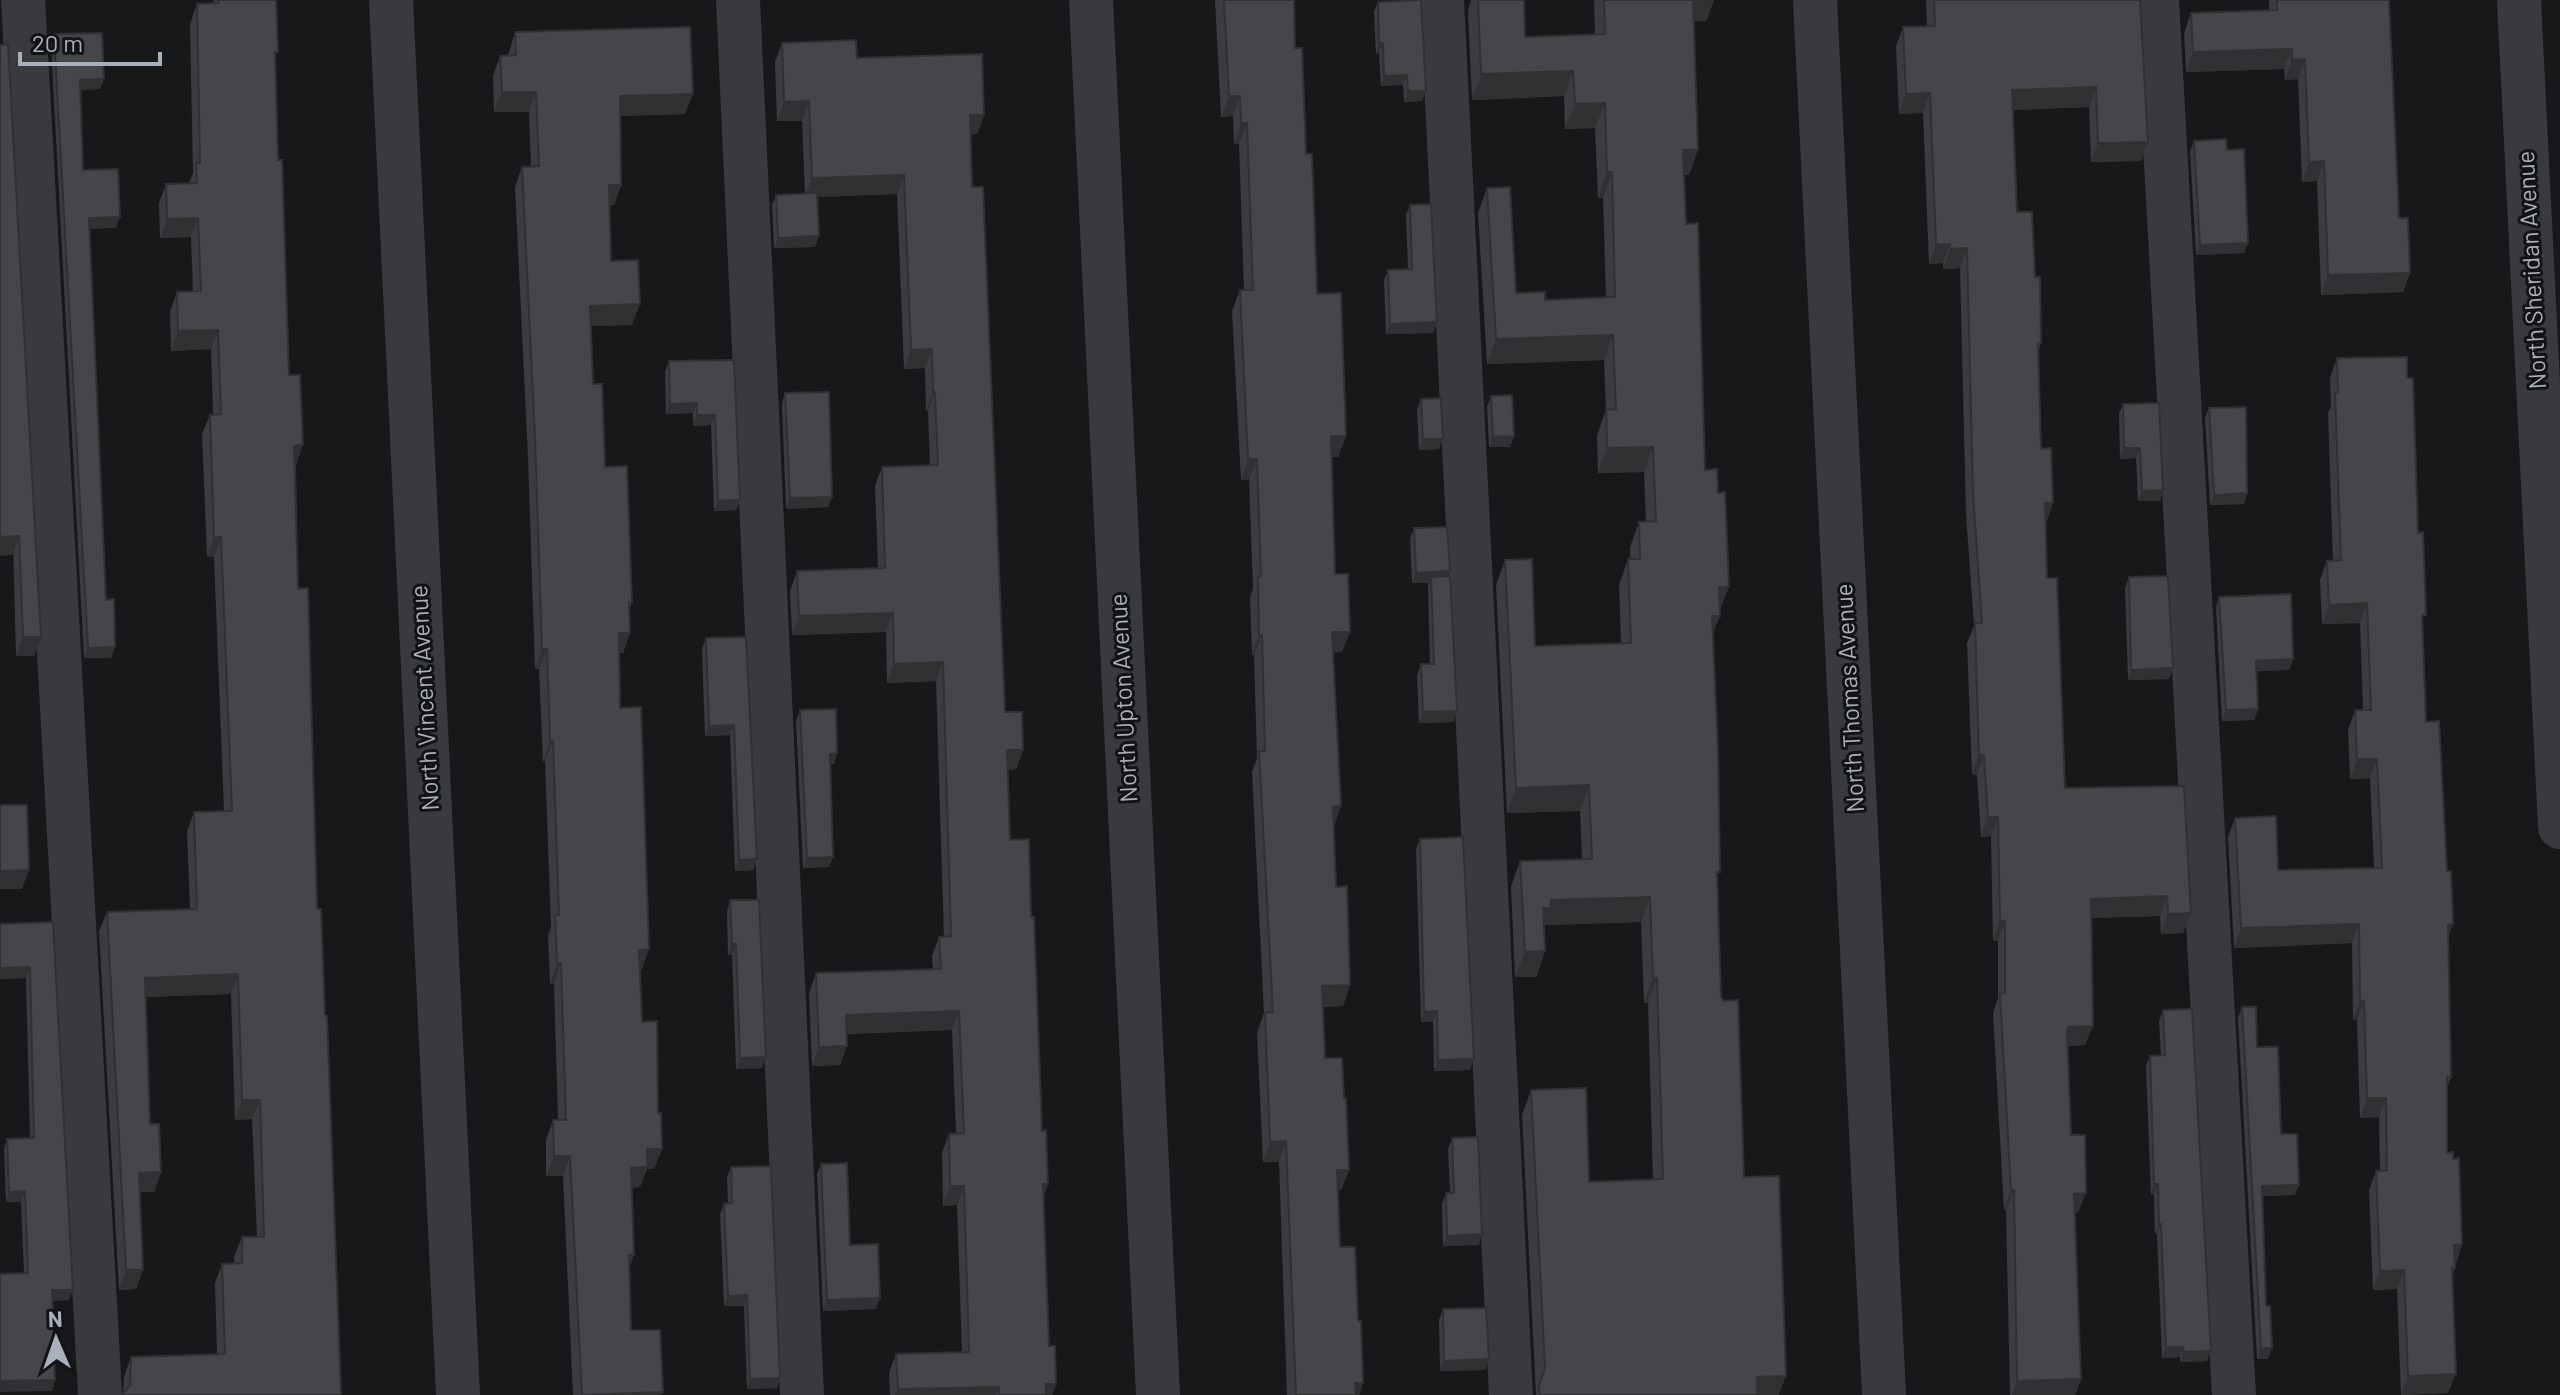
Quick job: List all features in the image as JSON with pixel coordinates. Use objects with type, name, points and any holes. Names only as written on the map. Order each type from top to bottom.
[{"type":"street","points":[[23,0],[100,1395]]},
{"type":"street","name":"North Vincent Avenue","points":[[391,0],[458,1395]]},
{"type":"street","points":[[738,0],[802,1395]]},
{"type":"street","name":"North Upton Avenue","points":[[1091,0],[1158,1395]]},
{"type":"street","points":[[1442,0],[1511,1395]]},
{"type":"street","name":"North Thomas Avenue","points":[[1815,0],[1884,1395]]},
{"type":"street","points":[[2157,0],[2234,1395]]},
{"type":"street","name":"North Sheridan Avenue","points":[[2519,0],[2560,827]]},
{"type":"building","points":[[219,0],[276,0],[278,160],[282,160],[289,375],[300,375],[303,445],[294,446],[298,589],[308,588],[317,909],[321,909],[327,1016],[341,1395],[121,1395],[130,1386],[131,1357],[225,1354],[222,1264],[242,1263],[242,1237],[264,1237],[260,1100],[242,1100],[238,974],[145,978],[150,1124],[159,1124],[161,1172],[139,1173],[143,1270],[126,1270],[107,912],[197,909],[194,812],[232,811],[221,537],[214,538],[210,415],[221,414],[218,330],[178,331],[177,292],[201,291],[198,218],[167,219],[166,184],[197,183],[196,163],[200,163],[197,4],[219,3]]},
{"type":"building","points":[[1224,0],[1294,0],[1295,48],[1302,48],[1306,154],[1312,154],[1317,294],[1341,293],[1346,436],[1331,436],[1335,574],[1348,574],[1350,632],[1332,632],[1341,806],[1333,807],[1336,887],[1347,886],[1350,985],[1322,986],[1325,1058],[1342,1058],[1346,1098],[1349,1170],[1337,1170],[1340,1247],[1355,1247],[1363,1383],[1355,1383],[1356,1395],[1296,1395],[1286,1141],[1270,1142],[1265,1013],[1273,1012],[1259,751],[1265,751],[1262,635],[1259,635],[1258,577],[1261,577],[1257,459],[1248,459],[1240,290],[1253,290],[1247,123],[1241,123],[1240,96],[1229,96]]},
{"type":"building","points":[[1421,0],[1426,91],[1408,91],[1407,75],[1384,76],[1378,2]]},
{"type":"building","points":[[1478,0],[1524,0],[1525,37],[1605,34],[1604,0],[1693,0],[1698,150],[1683,150],[1686,224],[1698,223],[1705,470],[1717,469],[1718,493],[1725,492],[1729,587],[1719,587],[1720,616],[1712,616],[1718,752],[1720,872],[1717,872],[1721,997],[1724,1001],[1738,1000],[1744,1177],[1779,1176],[1786,1376],[1757,1377],[1757,1395],[1540,1395],[1539,1385],[1545,1368],[1531,1090],[1586,1088],[1589,1182],[1663,1179],[1657,978],[1653,978],[1650,897],[1551,900],[1551,908],[1543,908],[1545,951],[1525,952],[1520,861],[1592,859],[1589,785],[1516,788],[1505,560],[1532,559],[1535,646],[1631,643],[1628,559],[1640,559],[1639,522],[1656,521],[1653,447],[1607,448],[1606,410],[1616,409],[1613,335],[1496,339],[1487,188],[1510,187],[1516,293],[1545,292],[1545,300],[1615,297],[1612,172],[1607,172],[1605,103],[1575,104],[1573,71],[1481,74]]},
{"type":"building","points":[[1934,0],[2140,0],[2148,142],[2098,143],[2096,87],[2012,90],[2017,212],[2032,212],[2035,277],[2040,277],[2041,449],[2051,448],[2053,503],[2045,503],[2047,578],[2057,578],[2065,788],[2184,786],[2191,913],[2168,914],[2167,896],[2091,899],[2093,1026],[2068,1027],[2067,1031],[2071,1135],[2085,1135],[2086,1193],[2074,1194],[2081,1379],[2017,1381],[2014,1190],[2011,1190],[2000,994],[2005,993],[2005,921],[2000,921],[1998,817],[1988,817],[1984,755],[1979,755],[1975,623],[1982,623],[1973,494],[1967,248],[1950,249],[1950,244],[1936,244],[1930,93],[1906,94],[1903,27],[1935,26]]},
{"type":"building","points":[[2277,0],[2389,0],[2399,218],[2408,218],[2410,273],[2328,275],[2324,161],[2309,162],[2305,59],[2292,60],[2292,49],[2193,52],[2191,13],[2277,10]]},
{"type":"building","points":[[690,27],[693,94],[620,96],[621,185],[609,185],[611,261],[638,260],[640,304],[590,306],[593,384],[602,384],[605,467],[627,466],[632,602],[629,602],[630,633],[619,633],[620,708],[641,707],[649,949],[639,950],[642,1022],[657,1021],[658,1113],[661,1113],[662,1149],[647,1149],[647,1167],[631,1168],[634,1255],[629,1255],[631,1330],[660,1330],[663,1392],[582,1395],[570,1156],[554,1156],[553,1120],[566,1120],[561,963],[557,964],[555,915],[559,915],[553,741],[550,741],[547,649],[542,649],[522,167],[539,166],[536,92],[502,92],[500,56],[516,55],[515,32]]},
{"type":"building","points":[[102,33],[104,79],[80,80],[83,170],[118,169],[120,217],[89,218],[106,600],[114,599],[115,647],[88,648],[54,34]]},
{"type":"building","points":[[856,40],[857,58],[982,54],[984,115],[970,115],[972,187],[983,187],[1005,712],[1022,712],[1023,750],[1007,750],[1010,840],[1029,839],[1042,1131],[1046,1130],[1048,1184],[1043,1184],[1049,1346],[1055,1346],[1056,1384],[1046,1384],[1046,1395],[999,1395],[999,1387],[898,1389],[896,1354],[969,1352],[964,1186],[950,1186],[949,1134],[964,1133],[959,1011],[846,1015],[847,1046],[819,1047],[816,973],[941,969],[939,937],[951,936],[943,662],[894,664],[893,613],[799,616],[797,571],[885,568],[882,467],[938,465],[932,349],[911,350],[904,175],[812,178],[809,101],[784,102],[782,43]]},
{"type":"building","points":[[8,44],[41,637],[23,637],[19,536],[0,537],[0,45]]},
{"type":"building","points":[[2226,139],[2227,150],[2244,149],[2248,243],[2200,245],[2194,141]]},
{"type":"building","points":[[817,193],[819,236],[778,238],[776,195]]},
{"type":"building","points":[[1431,204],[1437,322],[1390,324],[1388,270],[1412,269],[1410,205]]},
{"type":"building","points":[[2407,357],[2407,378],[2413,378],[2418,533],[2423,532],[2426,722],[2439,721],[2447,871],[2451,871],[2453,924],[2448,925],[2451,1077],[2447,1077],[2447,1153],[2453,1152],[2453,1159],[2459,1158],[2462,1244],[2454,1245],[2455,1268],[2452,1268],[2456,1374],[2408,1376],[2404,1270],[2380,1271],[2376,1171],[2387,1170],[2386,1098],[2367,1098],[2364,1001],[2360,1001],[2359,924],[2241,928],[2235,818],[2276,816],[2278,870],[2382,868],[2377,759],[2357,759],[2355,710],[2371,710],[2367,603],[2329,605],[2327,561],[2341,560],[2335,393],[2338,393],[2337,358]]},
{"type":"building","points":[[734,360],[740,500],[718,501],[715,415],[697,415],[697,403],[670,404],[669,361]]},
{"type":"building","points":[[829,392],[832,497],[790,498],[785,393]]},
{"type":"building","points":[[1512,395],[1514,436],[1493,437],[1491,396]]},
{"type":"building","points":[[1441,398],[1443,439],[1423,439],[1421,399]]},
{"type":"building","points":[[2159,403],[2163,490],[2142,491],[2140,448],[2124,448],[2123,404]]},
{"type":"building","points":[[2246,407],[2247,493],[2214,495],[2209,408]]},
{"type":"building","points":[[1447,527],[1450,571],[1416,573],[1414,528]]},
{"type":"building","points":[[1450,576],[1457,711],[1423,712],[1421,664],[1434,664],[1431,577]]},
{"type":"building","points":[[2168,576],[2173,668],[2131,670],[2129,577]]},
{"type":"building","points":[[2291,594],[2293,659],[2256,661],[2258,709],[2226,710],[2219,597]]},
{"type":"building","points":[[746,637],[757,859],[739,860],[734,725],[709,726],[706,638]]},
{"type":"building","points":[[836,709],[837,753],[830,754],[833,857],[807,858],[800,710]]},
{"type":"building","points":[[0,805],[27,805],[29,870],[0,871]]},
{"type":"building","points":[[1463,837],[1474,1059],[1438,1060],[1437,1011],[1424,1012],[1420,839]]},
{"type":"building","points":[[730,900],[759,900],[766,1057],[740,1058],[736,944],[732,944]]},
{"type":"building","points":[[53,922],[73,1290],[52,1290],[55,1380],[0,1381],[0,1274],[28,1273],[25,1191],[9,1192],[7,1139],[34,1138],[30,967],[0,968],[0,924]]},
{"type":"building","points":[[2242,1007],[2256,1007],[2257,1047],[2278,1047],[2281,1134],[2297,1134],[2299,1185],[2262,1186],[2266,1306],[2270,1306],[2272,1348],[2261,1349]]},
{"type":"building","points":[[2192,1009],[2211,1351],[2184,1352],[2183,1347],[2166,1347],[2161,1224],[2158,1184],[2154,1184],[2150,1056],[2165,1055],[2163,1010]]},
{"type":"building","points":[[1478,1137],[1482,1234],[1447,1236],[1446,1193],[1454,1193],[1452,1138]]},
{"type":"building","points":[[847,1163],[850,1245],[878,1244],[880,1298],[827,1300],[821,1164]]},
{"type":"building","points":[[771,1166],[780,1378],[750,1379],[747,1295],[728,1296],[724,1204],[732,1203],[731,1167]]},
{"type":"building","points":[[1486,1308],[1489,1359],[1444,1361],[1443,1309]]}]
